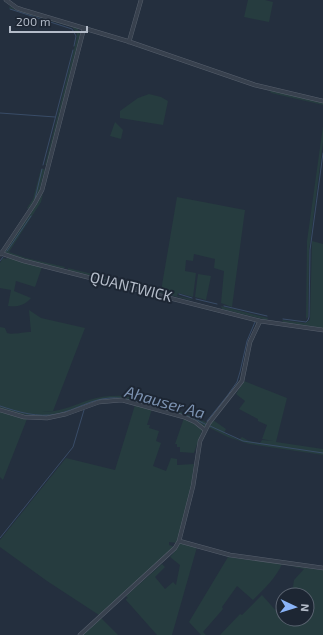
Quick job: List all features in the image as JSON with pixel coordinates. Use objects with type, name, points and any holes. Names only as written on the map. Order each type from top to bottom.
[{"type":"street","points":[[6,0],[18,8],[129,42],[255,85],[323,101]]},
{"type":"street","points":[[129,42],[141,0]]},
{"type":"street","name":"QUANTWICK","points":[[84,28],[42,190],[35,203],[0,254],[260,321],[323,330]]},
{"type":"street","points":[[80,635],[174,550],[179,540],[193,486],[200,441],[204,430],[242,381],[250,342],[260,321]]},
{"type":"street","points":[[0,410],[24,416],[47,418],[59,416],[99,402],[122,400],[184,417],[195,422],[204,430]]},
{"type":"street","points":[[179,540],[230,555],[323,568]]},
{"type":"green space","points":[[248,0],[265,0],[273,2],[269,22],[244,17]]},
{"type":"green space","points":[[10,6],[16,10],[78,28],[80,35],[47,165],[45,165],[77,33],[72,27],[20,12],[9,8]]},
{"type":"green space","points":[[269,90],[323,102],[323,105],[271,93]]},
{"type":"green space","points":[[149,94],[161,97],[168,101],[163,125],[120,118],[120,111],[138,98]]},
{"type":"green space","points":[[115,122],[123,130],[121,139],[110,136]]},
{"type":"green space","points":[[323,126],[323,142],[309,251],[308,317],[306,319],[307,241]]},
{"type":"green space","points":[[41,169],[45,169],[38,196],[28,209],[27,208],[33,199]]},
{"type":"green space","points":[[43,194],[41,202],[9,252],[26,258],[65,267],[64,269],[23,259],[4,252]]},
{"type":"green space","points":[[177,197],[245,210],[232,307],[221,303],[224,271],[214,268],[215,259],[194,254],[193,261],[186,260],[185,271],[196,273],[193,297],[178,293],[177,296],[192,299],[190,300],[68,270],[68,268],[161,291]]},
{"type":"green space","points":[[312,241],[323,244],[323,328],[283,322],[282,320],[305,323],[310,320]]},
{"type":"green space","points":[[8,257],[42,267],[35,287],[16,281],[14,291],[31,298],[26,303],[17,306],[8,306],[11,290],[0,288],[0,263],[3,258],[6,259]]},
{"type":"green space","points":[[198,274],[211,276],[206,300],[195,297]]},
{"type":"green space","points":[[221,306],[268,318],[267,320],[222,309]]},
{"type":"green space","points":[[29,310],[41,318],[85,328],[53,411],[41,412],[48,412],[60,410],[98,398],[126,396],[181,412],[208,423],[205,428],[197,421],[190,418],[148,404],[116,399],[100,400],[52,416],[22,414],[0,408],[0,327],[5,328],[9,334],[31,332]]},
{"type":"green space","points":[[244,381],[287,398],[276,442],[323,449],[323,455],[249,444],[228,437],[208,427],[213,420],[226,429],[224,433],[239,440],[242,437],[249,441],[260,443],[262,440],[273,441],[262,439],[267,425],[239,409],[245,401],[236,394]]},
{"type":"green space","points":[[135,405],[152,409],[147,425],[150,425],[149,428],[159,431],[156,441],[161,443],[153,466],[166,471],[171,458],[177,459],[177,465],[194,464],[191,487],[177,543],[169,542],[169,545],[175,547],[99,615],[47,581],[0,547],[0,540],[66,458],[115,470]]},
{"type":"green space","points":[[0,411],[27,419],[3,480],[0,477]]},
{"type":"green space","points":[[184,418],[202,430],[194,453],[180,452],[180,447],[177,447],[177,444],[175,444]]},
{"type":"green space","points":[[180,542],[197,547],[172,635],[157,635],[126,600],[128,598],[126,596],[162,564],[165,567],[155,577],[165,589],[173,582],[176,585],[180,565],[170,557]]},
{"type":"green space","points":[[228,557],[282,564],[273,579],[253,600],[237,586],[222,607],[223,609],[203,632],[206,635],[201,635],[189,622]]},
{"type":"green space","points":[[289,566],[323,570],[323,635],[220,635],[240,614],[242,615],[262,595],[275,610],[275,627],[315,627],[315,587],[293,587],[294,580],[304,569]]},
{"type":"green space","points":[[101,618],[118,635],[82,635]]},
{"type":"waterway","points":[[10,9],[72,29],[76,36],[74,46]]},
{"type":"waterway","points":[[43,165],[73,50]]},
{"type":"waterway","points":[[0,113],[55,117]]},
{"type":"waterway","points":[[283,319],[306,322],[309,317],[310,250],[323,153]]},
{"type":"waterway","points":[[35,199],[42,169]]},
{"type":"waterway","points":[[7,251],[31,216]]},
{"type":"waterway","points":[[0,261],[3,257]]},
{"type":"waterway","points":[[179,294],[192,298]]},
{"type":"waterway","points":[[196,299],[217,304]]},
{"type":"waterway","points":[[224,306],[267,316]]},
{"type":"waterway","points":[[207,421],[237,382],[247,341],[255,322]]},
{"type":"waterway","name":"Ahauser Aa","points":[[0,406],[28,414],[50,415],[64,412],[96,400],[121,398],[137,401],[183,415],[207,425]]},
{"type":"waterway","points":[[0,538],[73,447],[84,410]]},
{"type":"waterway","name":"Ahauser Aa","points":[[210,426],[243,441],[323,453]]}]
